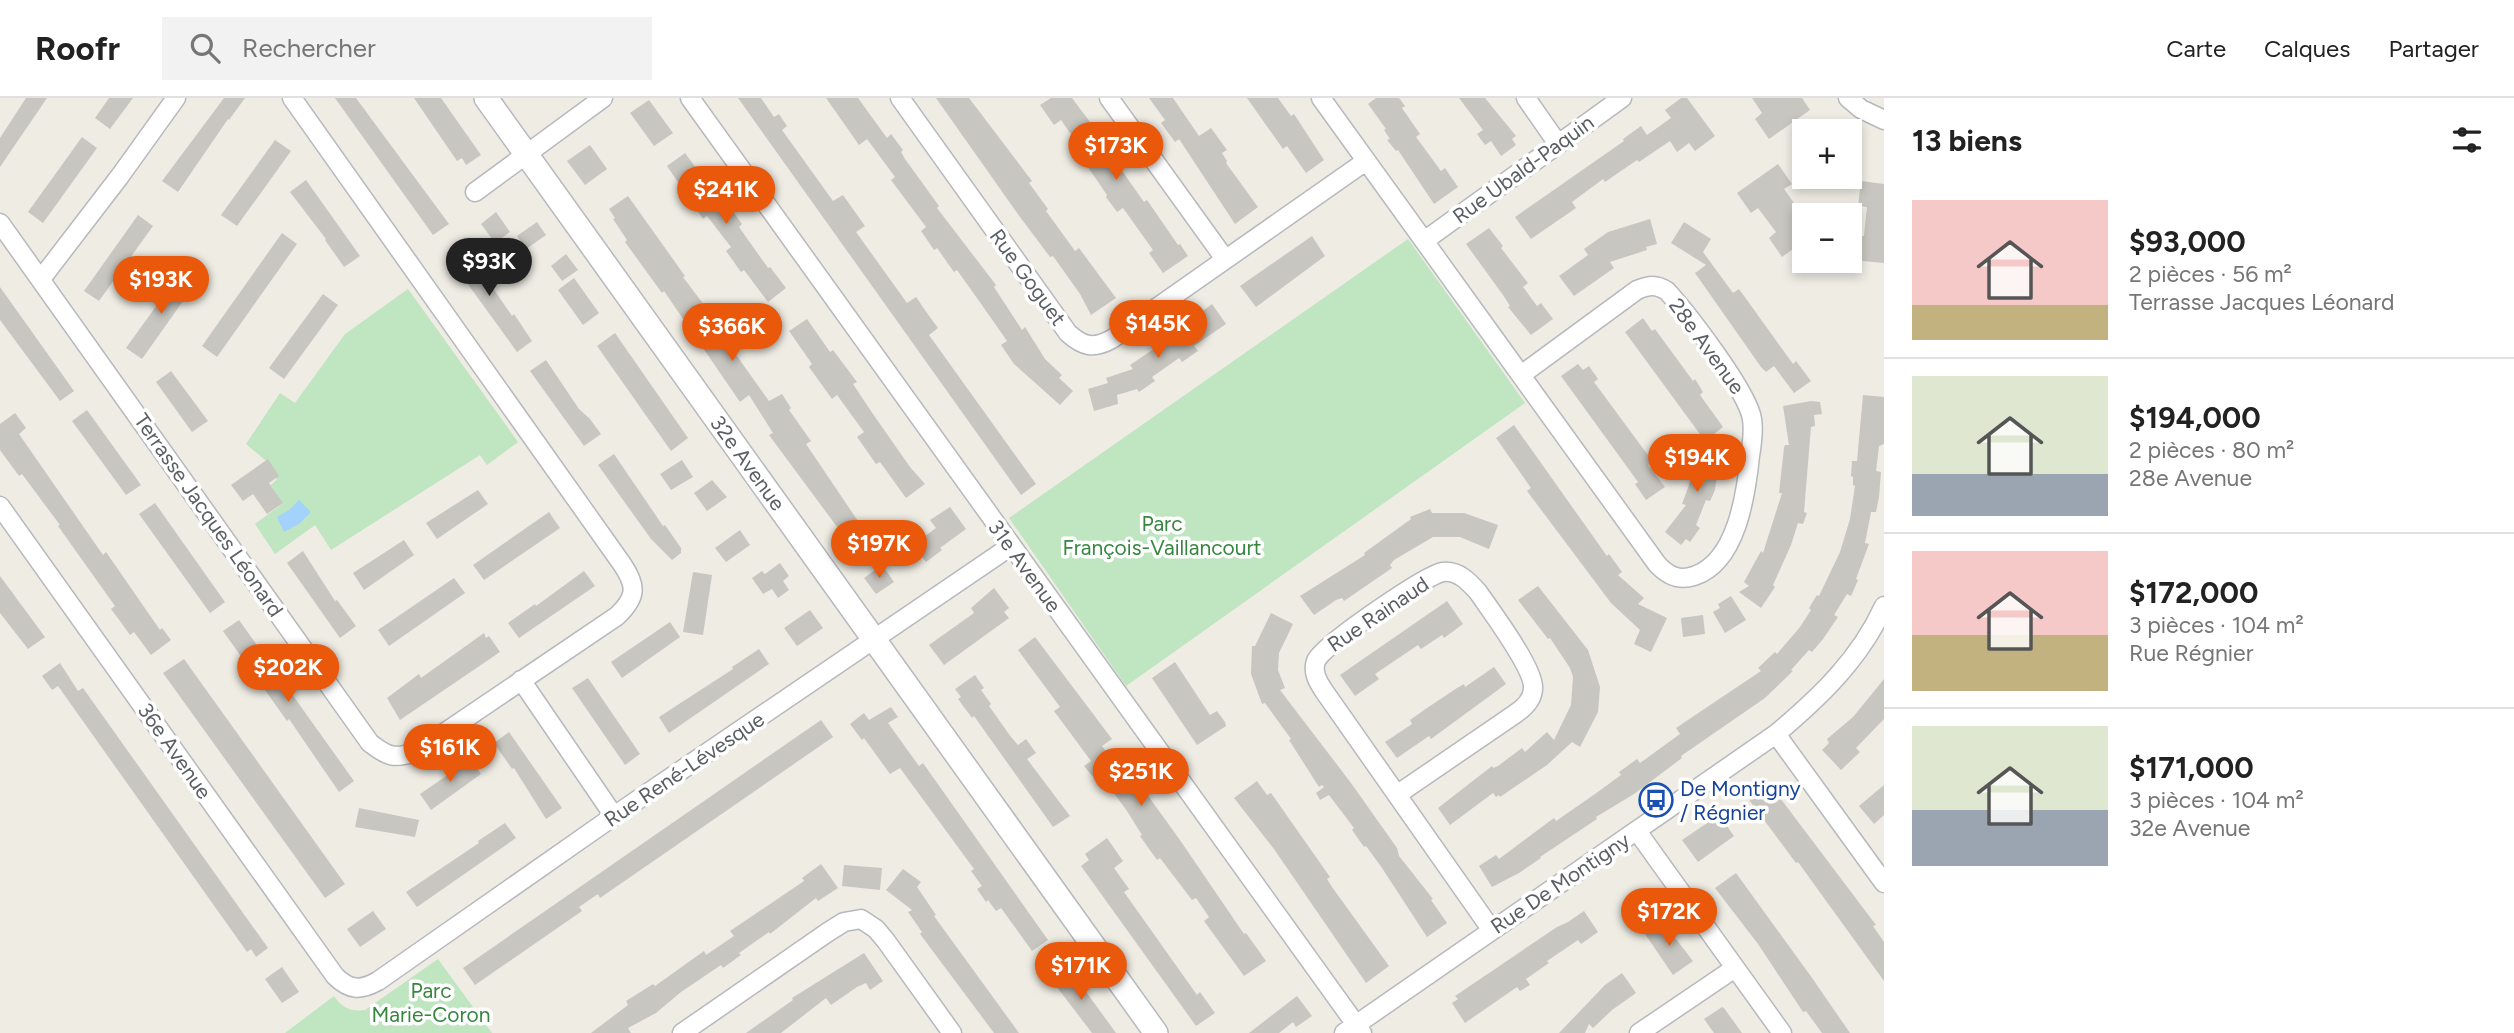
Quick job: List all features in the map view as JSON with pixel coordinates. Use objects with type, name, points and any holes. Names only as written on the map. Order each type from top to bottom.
[{"type":"street","points":[[41,279],[176,98]]},
{"type":"street","name":"Terrasse Jacques Léonard","points":[[0,223],[370,743],[384,753],[399,757],[416,752],[617,616],[633,596],[633,587],[630,576],[292,98]]},
{"type":"street","name":"32e Avenue","points":[[486,98],[1156,1033]]},
{"type":"street","points":[[475,192],[603,98]]},
{"type":"street","name":"31e Avenue","points":[[690,98],[1354,1030]]},
{"type":"street","name":"Rue Goguet","points":[[900,98],[1068,333],[1078,342],[1089,346],[1102,345],[1112,339],[1366,161]]},
{"type":"street","points":[[1109,98],[1224,259]]},
{"type":"street","name":"28e Avenue","points":[[1321,98],[1657,564],[1673,577],[1686,578],[1700,574],[1711,566],[1728,543],[1742,512],[1753,420],[1741,390],[1667,291],[1648,285],[1637,290],[1521,375]]},
{"type":"street","points":[[1526,98],[1558,144]]},
{"type":"street","name":"Rue Ubald-Paquin","points":[[1424,241],[1622,98]]},
{"type":"street","points":[[1848,98],[1884,120]]},
{"type":"street","name":"36e Avenue","points":[[0,506],[335,976],[346,986],[356,989]]},
{"type":"street","name":"Rue René-Lévesque","points":[[356,989],[378,981],[614,816],[1011,546]]},
{"type":"street","name":"Rue Rainaud","points":[[1398,794],[1525,707],[1534,688],[1526,666],[1479,592],[1458,574],[1443,572],[1425,580],[1329,645],[1316,661],[1315,672],[1318,682],[1491,929]]},
{"type":"street","name":"Rue De Montigny","points":[[1354,1030],[1491,929],[1776,734],[1813,703],[1841,673],[1865,643],[1884,606]]},
{"type":"street","points":[[522,680],[614,816]]},
{"type":"street","points":[[1776,734],[1881,871]]},
{"type":"street","points":[[1637,831],[1782,1033]]},
{"type":"street","points":[[682,1033],[828,932],[844,922],[861,919],[876,929],[952,1033]]},
{"type":"street","points":[[1639,1033],[1735,968]]},
{"type":"green space","name":"Parc François-Vaillancourt","points":[[1408,239],[1525,403],[1126,686],[1009,518]]},
{"type":"green space","points":[[408,289],[518,442],[487,465],[480,455],[331,550],[315,525],[275,554],[255,524],[282,504],[271,485],[277,479],[265,460],[246,444],[280,393],[295,403],[345,334]]},
{"type":"green space","name":"Parc Marie-Coron","points":[[438,959],[492,1033],[285,1033],[334,996],[347,1008],[365,1010]]},
{"type":"water","points":[[299,500],[311,512],[299,524],[284,532],[277,517]]},
{"type":"building","points":[[26,98],[47,98],[0,167],[0,138]]},
{"type":"building","points":[[109,98],[133,98],[110,129],[95,118]]},
{"type":"building","points":[[224,98],[245,98],[178,192],[162,181]]},
{"type":"building","points":[[335,98],[356,98],[449,224],[433,235]]},
{"type":"building","points":[[414,98],[441,98],[481,155],[466,165],[462,158],[457,161]]},
{"type":"building","points":[[738,98],[761,98],[774,117],[779,114],[787,126],[782,130],[833,201],[843,195],[865,226],[856,232],[907,303],[916,297],[938,328],[929,335],[1036,484],[1021,495]]},
{"type":"building","points":[[826,98],[858,98],[887,138],[891,134],[903,150],[901,152],[905,159],[939,206],[937,208],[996,285],[994,287],[1022,330],[1025,327],[1045,359],[1062,375],[1059,378],[1073,391],[1060,405],[1014,364],[1001,345],[1007,341],[984,308],[957,270],[954,272],[921,231],[926,227],[891,180],[895,177],[867,139],[859,145]]},
{"type":"building","points":[[936,98],[969,98],[1032,181],[1029,183],[1048,209],[1046,211],[1075,251],[1079,248],[1116,298],[1091,315],[1080,294],[1053,256],[1050,257],[1020,217]]},
{"type":"building","points":[[1051,98],[1072,98],[1117,158],[1115,159],[1120,168],[1144,202],[1147,200],[1188,256],[1163,273],[1149,253],[1153,250],[1123,208],[1117,212],[1106,197],[1085,163],[1089,160],[1061,120],[1054,125],[1040,105]]},
{"type":"building","points":[[1149,98],[1173,98],[1199,136],[1211,128],[1227,150],[1222,153],[1226,163],[1258,207],[1235,224],[1179,139],[1175,142],[1161,123],[1165,120]]},
{"type":"building","points":[[1247,98],[1278,98],[1291,116],[1294,114],[1324,160],[1306,173],[1287,146],[1283,149]]},
{"type":"building","points":[[1376,98],[1399,98],[1405,106],[1402,108],[1420,134],[1416,137],[1441,171],[1445,168],[1458,187],[1434,204],[1398,150],[1387,140],[1390,139],[1384,130],[1386,129],[1368,104]]},
{"type":"building","points":[[1459,98],[1485,98],[1516,136],[1512,139],[1516,145],[1501,156],[1491,141],[1485,145],[1477,134],[1483,130]]},
{"type":"building","points":[[1681,98],[1687,98],[1715,136],[1695,151],[1689,143],[1677,152],[1670,141],[1605,182],[1603,179],[1572,202],[1576,208],[1531,239],[1515,217],[1624,141],[1623,139],[1641,126],[1647,135],[1671,118],[1665,110]]},
{"type":"building","points":[[1752,98],[1802,98],[1810,110],[1797,119],[1792,119],[1792,123],[1769,139],[1755,119],[1762,113]]},
{"type":"building","points":[[649,100],[673,133],[654,146],[630,113]]},
{"type":"building","points":[[82,137],[97,148],[43,223],[28,212]]},
{"type":"building","points":[[275,140],[291,151],[237,226],[221,215]]},
{"type":"building","points":[[590,145],[607,169],[585,185],[567,161]]},
{"type":"building","points":[[685,153],[713,191],[716,189],[720,194],[742,224],[739,227],[786,288],[768,302],[744,270],[741,272],[726,251],[731,247],[707,216],[703,219],[667,166]]},
{"type":"building","points":[[1778,164],[1792,184],[1784,189],[1794,203],[1792,250],[1782,257],[1769,238],[1776,232],[1758,208],[1751,213],[1737,193]]},
{"type":"building","points":[[306,180],[360,256],[344,267],[290,192]]},
{"type":"building","points":[[1862,181],[1884,184],[1884,263],[1862,261],[1862,236],[1867,207],[1858,203]]},
{"type":"building","points":[[628,196],[769,401],[782,394],[791,408],[789,410],[811,441],[806,444],[862,527],[846,539],[769,435],[773,433],[749,395],[740,402],[664,291],[662,293],[625,242],[627,240],[609,209]]},
{"type":"building","points":[[496,212],[510,232],[495,243],[481,224]]},
{"type":"building","points":[[138,215],[153,226],[99,301],[84,291]]},
{"type":"building","points":[[1650,219],[1657,244],[1610,262],[1614,268],[1574,296],[1559,276],[1588,255],[1584,249],[1608,232]]},
{"type":"building","points":[[537,222],[546,235],[526,249],[517,236]]},
{"type":"building","points":[[1684,222],[1711,239],[1703,252],[1733,293],[1739,289],[1793,364],[1796,361],[1811,381],[1794,393],[1774,366],[1766,372],[1761,367],[1695,273],[1706,265],[1671,243]]},
{"type":"building","points":[[1489,228],[1528,283],[1523,287],[1537,306],[1541,303],[1553,319],[1531,335],[1508,307],[1510,306],[1503,295],[1466,244]]},
{"type":"building","points":[[282,233],[297,244],[217,357],[202,346]]},
{"type":"building","points":[[1312,236],[1325,256],[1256,307],[1240,286]]},
{"type":"building","points":[[462,243],[532,341],[517,352],[446,254]]},
{"type":"building","points":[[566,254],[578,270],[562,281],[551,266]]},
{"type":"building","points":[[180,273],[195,284],[142,359],[126,348]]},
{"type":"building","points":[[574,278],[599,313],[583,325],[558,290]]},
{"type":"building","points":[[0,287],[74,391],[60,401],[0,320]]},
{"type":"building","points":[[323,294],[338,305],[284,379],[269,368]]},
{"type":"building","points":[[1212,304],[1226,324],[1194,346],[1198,351],[1182,362],[1179,358],[1152,377],[1155,381],[1139,392],[1137,389],[1117,395],[1118,404],[1094,411],[1088,389],[1108,383],[1106,378],[1133,369],[1130,365],[1188,326],[1186,324]]},
{"type":"building","points":[[1643,318],[1652,331],[1655,329],[1693,381],[1695,379],[1703,392],[1700,395],[1723,427],[1705,441],[1625,332]]},
{"type":"building","points":[[807,319],[830,352],[833,350],[857,382],[853,384],[910,467],[925,484],[906,498],[880,462],[876,464],[857,437],[864,432],[837,395],[832,399],[809,367],[812,364],[789,331]]},
{"type":"building","points":[[615,333],[688,438],[671,451],[597,346]]},
{"type":"building","points":[[546,360],[579,409],[601,434],[584,446],[530,371]]},
{"type":"building","points":[[1578,364],[1583,370],[1589,366],[1598,379],[1594,382],[1653,462],[1648,465],[1665,487],[1646,500],[1635,484],[1638,482],[1561,376]]},
{"type":"building","points":[[171,371],[208,421],[192,432],[156,382]]},
{"type":"building","points":[[1863,395],[1884,397],[1884,444],[1879,446],[1876,471],[1881,472],[1879,497],[1876,512],[1871,512],[1865,543],[1869,544],[1856,579],[1858,580],[1851,596],[1847,594],[1834,615],[1838,617],[1823,639],[1812,652],[1809,650],[1791,670],[1793,671],[1765,698],[1681,756],[1682,758],[1634,794],[1596,817],[1597,819],[1519,873],[1492,887],[1479,866],[1496,855],[1499,859],[1554,818],[1556,821],[1595,794],[1637,759],[1640,763],[1680,734],[1676,728],[1761,671],[1758,668],[1775,652],[1777,654],[1800,627],[1811,610],[1809,608],[1817,595],[1819,596],[1840,552],[1850,519],[1855,486],[1851,476],[1852,461],[1857,461]]},
{"type":"building","points":[[1820,402],[1822,414],[1814,415],[1815,426],[1811,427],[1804,512],[1807,513],[1803,524],[1798,523],[1773,585],[1775,587],[1761,608],[1739,592],[1749,586],[1744,582],[1761,551],[1763,553],[1782,493],[1779,493],[1784,448],[1789,445],[1783,406]]},
{"type":"building","points":[[87,410],[141,485],[126,495],[72,421]]},
{"type":"building","points":[[15,413],[26,428],[19,434],[103,555],[106,552],[160,630],[162,628],[171,640],[151,655],[134,632],[130,635],[111,609],[115,606],[58,526],[60,525],[22,474],[19,476],[0,450],[0,424]]},
{"type":"building","points":[[1514,425],[1607,556],[1609,554],[1622,572],[1618,575],[1644,598],[1638,604],[1667,618],[1651,652],[1634,644],[1640,630],[1611,603],[1527,491],[1531,488],[1496,438]]},
{"type":"building","points":[[1693,447],[1722,450],[1715,490],[1710,501],[1706,500],[1696,525],[1700,528],[1690,542],[1686,539],[1681,545],[1665,532],[1686,505],[1682,504],[1696,466],[1690,470]]},
{"type":"building","points":[[614,454],[681,548],[681,553],[672,560],[651,539],[598,465]]},
{"type":"building","points":[[268,459],[279,476],[269,483],[283,503],[267,514],[253,494],[243,501],[231,485]]},
{"type":"building","points":[[682,460],[693,477],[671,490],[660,474]]},
{"type":"building","points":[[712,480],[727,497],[707,511],[694,493]]},
{"type":"building","points":[[478,490],[488,504],[437,539],[426,523]]},
{"type":"building","points":[[155,503],[225,602],[210,613],[139,514]]},
{"type":"building","points":[[950,507],[966,529],[926,562],[913,545],[936,528],[930,520]]},
{"type":"building","points":[[1430,509],[1432,513],[1464,513],[1498,525],[1489,549],[1460,537],[1433,537],[1394,560],[1390,565],[1392,568],[1344,601],[1342,598],[1336,600],[1314,615],[1300,596],[1365,555],[1364,553],[1411,519],[1410,517]]},
{"type":"building","points":[[549,512],[560,528],[484,580],[473,565]]},
{"type":"building","points":[[740,530],[750,545],[726,562],[715,548]]},
{"type":"building","points":[[404,540],[414,555],[364,590],[353,573]]},
{"type":"building","points":[[303,551],[335,601],[337,600],[356,626],[340,638],[287,563]]},
{"type":"building","points":[[780,563],[789,576],[783,581],[789,590],[778,598],[772,589],[763,594],[752,578],[762,571],[765,574]]},
{"type":"building","points":[[882,565],[894,582],[876,594],[864,578]]},
{"type":"building","points":[[584,571],[595,586],[519,638],[508,623]]},
{"type":"building","points":[[693,572],[712,575],[703,635],[683,632]]},
{"type":"building","points":[[0,576],[45,637],[28,649],[0,613]]},
{"type":"building","points":[[454,578],[465,593],[389,646],[378,630]]},
{"type":"building","points":[[1538,586],[1588,650],[1600,687],[1598,712],[1580,747],[1572,742],[1547,765],[1500,797],[1493,793],[1450,825],[1438,808],[1492,766],[1498,766],[1522,748],[1525,752],[1547,732],[1554,740],[1571,705],[1573,677],[1570,668],[1550,638],[1548,639],[1518,600]]},
{"type":"building","points":[[994,588],[1009,608],[1004,612],[1009,618],[944,665],[929,645],[974,613],[971,608]]},
{"type":"building","points":[[1731,596],[1746,620],[1725,633],[1713,612],[1720,608],[1718,604]]},
{"type":"building","points":[[1447,601],[1463,624],[1444,638],[1442,635],[1421,649],[1418,645],[1375,674],[1379,679],[1355,696],[1340,675]]},
{"type":"building","points":[[810,610],[823,628],[797,646],[784,628]]},
{"type":"building","points":[[1271,613],[1293,624],[1279,653],[1278,670],[1285,688],[1280,690],[1351,783],[1397,848],[1399,856],[1433,899],[1431,900],[1447,923],[1427,937],[1382,868],[1366,846],[1364,847],[1352,830],[1354,828],[1329,795],[1320,800],[1316,793],[1324,787],[1319,787],[1289,740],[1291,739],[1265,703],[1262,704],[1251,674],[1252,646],[1255,646]]},
{"type":"building","points":[[1703,615],[1705,634],[1683,637],[1681,618]]},
{"type":"building","points":[[239,620],[354,781],[339,792],[289,719],[287,721],[223,631]]},
{"type":"building","points":[[670,622],[680,637],[622,678],[611,662]]},
{"type":"building","points":[[484,633],[500,652],[400,720],[387,698],[419,674],[421,678]]},
{"type":"building","points":[[1035,637],[1112,739],[1102,746],[1120,770],[1126,765],[1244,934],[1246,933],[1266,961],[1244,976],[1204,921],[1209,917],[1196,898],[1192,900],[1160,858],[1157,860],[1100,774],[1094,778],[1084,766],[1091,761],[1054,711],[1060,707],[1018,650]]},
{"type":"building","points":[[759,649],[769,664],[669,733],[659,717]]},
{"type":"building","points":[[184,659],[345,884],[325,898],[163,673]]},
{"type":"building","points":[[1175,662],[1210,715],[1217,711],[1225,722],[1226,726],[1197,745],[1152,678]]},
{"type":"building","points":[[60,663],[78,691],[83,688],[268,948],[256,957],[251,949],[247,952],[58,686],[52,690],[42,676]]},
{"type":"building","points":[[1494,667],[1506,684],[1431,739],[1429,736],[1397,758],[1385,742],[1412,724],[1410,720],[1427,708]]},
{"type":"building","points":[[975,675],[984,688],[981,690],[991,704],[989,706],[1011,737],[1018,745],[1026,739],[1036,753],[1027,759],[1070,816],[1053,827],[974,716],[972,718],[958,699],[961,697],[955,689]]},
{"type":"building","points":[[588,678],[640,754],[625,765],[572,688]]},
{"type":"building","points":[[1884,679],[1884,719],[1856,748],[1860,752],[1841,770],[1822,750],[1829,743],[1827,739],[1853,717]]},
{"type":"building","points":[[891,707],[898,717],[888,723],[919,766],[923,763],[1048,940],[1032,951],[1001,908],[996,911],[988,900],[986,902],[977,889],[982,886],[971,871],[974,869],[900,768],[890,774],[864,738],[862,740],[850,724],[864,713],[869,720]]},
{"type":"building","points":[[821,720],[833,737],[600,898],[598,894],[579,907],[582,911],[475,985],[463,968]]},
{"type":"building","points":[[509,732],[562,808],[546,819],[514,768],[512,769],[494,743]]},
{"type":"building","points":[[471,759],[481,774],[431,810],[420,794]]},
{"type":"building","points":[[1765,778],[1876,925],[1873,926],[1884,942],[1884,981],[1744,793]]},
{"type":"building","points":[[1257,781],[1267,795],[1271,793],[1330,877],[1327,879],[1332,887],[1389,966],[1366,983],[1274,849],[1234,798]]},
{"type":"building","points":[[1884,785],[1884,815],[1874,824],[1859,806]]},
{"type":"building","points":[[359,808],[419,820],[415,837],[355,827]]},
{"type":"building","points":[[1719,815],[1734,836],[1698,862],[1682,840]]},
{"type":"building","points":[[505,823],[516,838],[417,907],[406,892]]},
{"type":"building","points":[[1107,838],[1123,861],[1114,868],[1129,889],[1124,892],[1197,995],[1200,992],[1215,1013],[1196,1026],[1081,866],[1089,860],[1085,854]]},
{"type":"building","points":[[821,864],[838,888],[818,901],[816,898],[770,934],[769,932],[739,953],[741,955],[723,968],[721,965],[656,1013],[628,1028],[631,1033],[591,1033],[628,1005],[626,1001],[653,984],[655,986],[704,951],[706,955],[734,936],[730,931],[804,881],[802,878]]},
{"type":"building","points":[[844,865],[882,868],[880,890],[842,886]]},
{"type":"building","points":[[903,869],[921,882],[917,887],[936,915],[934,916],[1019,1033],[994,1033],[920,934],[922,932],[908,912],[912,910],[886,890]]},
{"type":"building","points":[[1736,873],[1850,1033],[1822,1033],[1806,1011],[1803,1012],[1758,944],[1715,888]]},
{"type":"building","points":[[373,911],[386,929],[360,947],[347,929]]},
{"type":"building","points":[[1584,911],[1598,932],[1581,944],[1578,940],[1547,961],[1549,963],[1526,979],[1530,985],[1520,991],[1517,987],[1465,1023],[1452,1003],[1458,999],[1455,996]]},
{"type":"building","points":[[1662,921],[1693,961],[1673,975],[1645,934]]},
{"type":"building","points":[[864,953],[883,981],[870,990],[866,983],[831,1005],[826,998],[781,1033],[746,1033],[793,1000],[792,998]]},
{"type":"building","points":[[1067,966],[1116,1033],[1092,1033],[1050,978]]},
{"type":"building","points":[[282,967],[299,992],[282,1003],[265,979]]},
{"type":"building","points":[[1622,973],[1636,993],[1593,1028],[1589,1024],[1585,1033],[1559,1033],[1605,985]]},
{"type":"building","points":[[1297,996],[1312,1016],[1296,1027],[1293,1022],[1279,1033],[1249,1033]]},
{"type":"building","points":[[1722,1007],[1742,1033],[1714,1033],[1704,1019]]},
{"type":"place","name":"De Montigny / Régnier","points":[[1656,800]]}]
